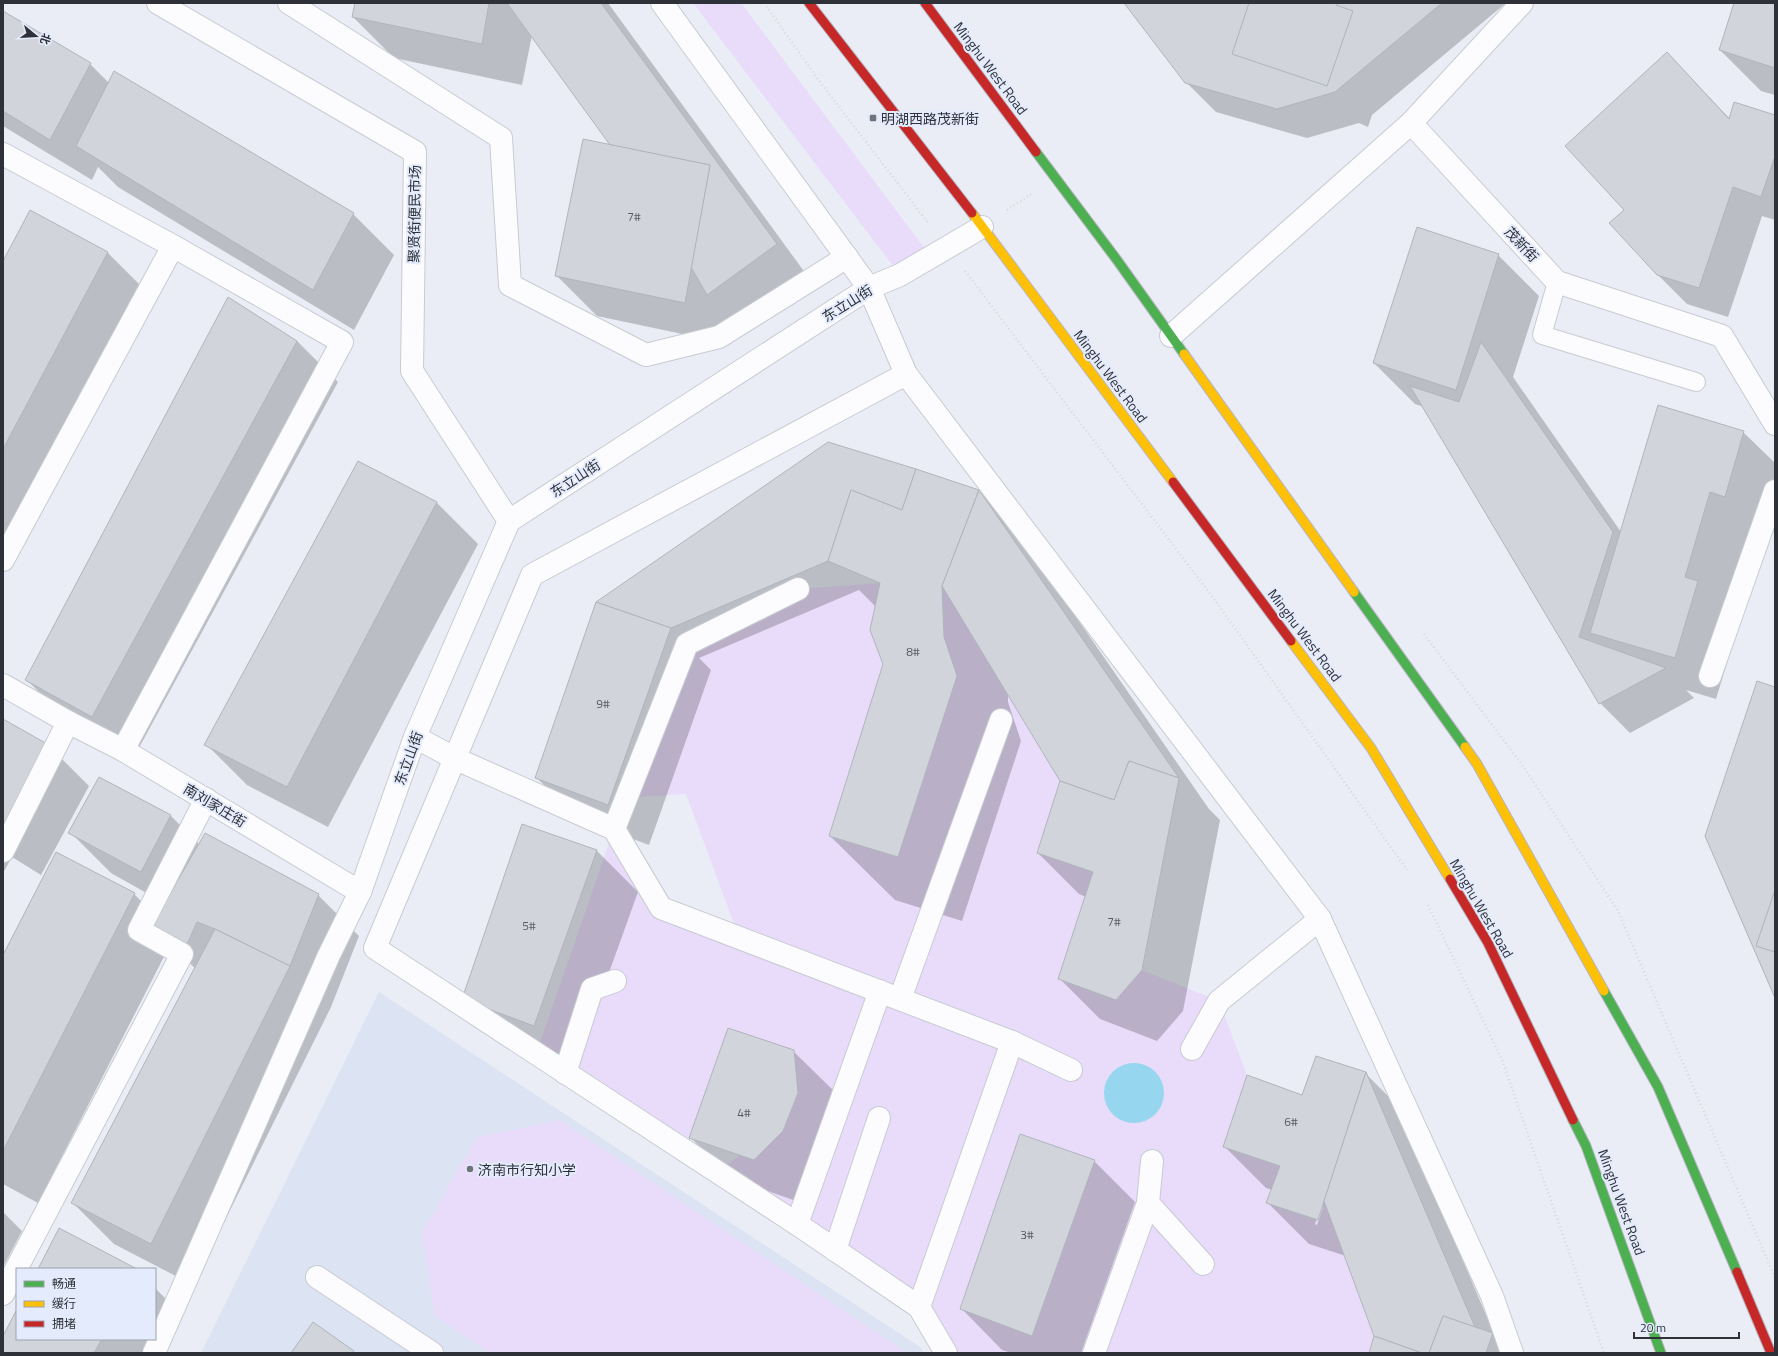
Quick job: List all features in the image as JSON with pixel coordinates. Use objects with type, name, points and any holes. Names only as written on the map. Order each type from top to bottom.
[{"type":"main road","name":"Minghu West Road","points":[[809,3],[955,190],[1371,748],[1488,943],[1586,1146],[1661,1353]]},
{"type":"main road","name":"Minghu West Road","points":[[925,3],[1171,336],[1478,764],[1658,1087],[1772,1353]]},
{"type":"street","name":"聚贤街便民市场","points":[[158,3],[415,152],[412,371],[509,521]]},
{"type":"street","points":[[289,3],[501,138],[510,285],[646,355],[719,337],[847,257]]},
{"type":"street","points":[[662,3],[869,288],[906,374],[1320,919],[1492,1296],[1512,1353]]},
{"type":"street","points":[[1171,336],[1411,123],[1522,3]]},
{"type":"street","name":"茂新街","points":[[1411,123],[1557,282],[1722,336],[1775,424]]},
{"type":"street","points":[[3,154],[173,246],[342,342],[123,750]]},
{"type":"street","name":"东立山街","points":[[154,1353],[329,955],[360,892],[415,737],[509,521],[869,288],[900,275],[982,228]]},
{"type":"street","points":[[3,560],[173,246]]},
{"type":"street","points":[[906,374],[532,575],[456,759],[375,948],[797,1224],[919,1307],[946,1353]]},
{"type":"street","points":[[1710,676],[1775,491]]},
{"type":"street","points":[[614,829],[687,644],[798,589]]},
{"type":"street","name":"南刘家庄街","points":[[3,685],[68,722],[123,750],[360,892]]},
{"type":"street","points":[[900,999],[1001,720]]},
{"type":"street","points":[[3,851],[68,722]]},
{"type":"street","points":[[415,737],[456,759],[614,829],[661,908],[1012,1042],[1071,1070]]},
{"type":"street","points":[[17,1268],[182,954],[139,930],[206,800]]},
{"type":"street","points":[[1192,1049],[1219,1001],[1320,919]]},
{"type":"street","points":[[565,1073],[592,989],[615,981]]},
{"type":"street","points":[[797,1224],[880,991]]},
{"type":"street","points":[[919,1307],[1012,1042]]},
{"type":"street","points":[[834,1250],[879,1118]]},
{"type":"street","points":[[1094,1353],[1148,1203],[1152,1161]]},
{"type":"street","points":[[1148,1203],[1203,1264]]},
{"type":"street","points":[[3,1294],[16,1269]]},
{"type":"street","points":[[317,1277],[432,1353]]},
{"type":"lane","points":[[1557,282],[1542,335],[1696,382]]},
{"type":"path","points":[[764,3],[820,82],[1217,602],[1411,875]]},
{"type":"path","points":[[982,228],[1055,178]]},
{"type":"path","points":[[1427,902],[1502,1060],[1604,1353]]},
{"type":"shaded area","points":[[693,3],[741,3],[931,257],[900,275]]},
{"type":"shaded area","points":[[880,583],[870,630],[883,664],[829,836],[898,857],[957,676],[944,637],[942,586],[1060,781],[1037,853],[1093,872],[1058,979],[1116,1000],[1142,970],[1219,1001],[1247,1075],[1223,1147],[1280,1166],[1267,1203],[1318,1220],[1324,1201],[1374,1336],[1369,1353],[946,1353],[919,1307],[716,1171],[741,1155],[754,1160],[783,1131],[798,1093],[794,1050],[728,1028],[689,1138],[536,1054],[614,829],[661,908],[739,937],[686,794],[626,798],[687,644],[798,589]]},
{"type":"shaded area","name":"济南市行知小学","points":[[379,992],[920,1347],[924,1353],[201,1353]]},
{"type":"shaded area","points":[[560,1120],[907,1353],[490,1353],[435,1316],[422,1233],[477,1137]]},
{"type":"water","points":[[1134,1063],[1151,1068],[1159,1076],[1164,1093],[1159,1110],[1151,1118],[1134,1123],[1117,1118],[1109,1110],[1104,1093],[1109,1076],[1117,1068]]},
{"type":"building","points":[[355,3],[489,3],[482,44],[352,17]]},
{"type":"building","points":[[507,3],[601,3],[777,244],[707,295],[691,267],[710,165],[610,145]]},
{"type":"building","points":[[1124,3],[1442,3],[1335,92],[1277,109],[1185,83]]},
{"type":"building","points":[[1249,3],[1337,3],[1336,5],[1353,11],[1327,86],[1232,54]]},
{"type":"building","points":[[1734,3],[1775,3],[1775,68],[1719,50]]},
{"type":"building","points":[[3,11],[91,63],[50,140],[3,111]]},
{"type":"building","points":[[1667,52],[1729,119],[1734,102],[1775,115],[1775,156],[1761,197],[1733,187],[1699,288],[1657,275],[1609,223],[1624,210],[1565,146]]},
{"type":"building","points":[[114,71],[354,213],[313,290],[76,146]]},
{"type":"building","points":[[583,139],[710,165],[685,303],[555,276]]},
{"type":"building","points":[[30,210],[108,252],[3,449],[3,261]]},
{"type":"building","points":[[1417,227],[1499,254],[1456,390],[1373,363]]},
{"type":"building","points":[[228,297],[297,341],[92,717],[25,680]]},
{"type":"building","points":[[1481,342],[1613,532],[1579,637],[1666,668],[1599,704],[1410,386],[1459,402]]},
{"type":"building","points":[[1658,405],[1744,431],[1725,497],[1710,492],[1685,577],[1698,581],[1675,658],[1590,633]]},
{"type":"building","points":[[828,442],[916,469],[902,510],[851,490],[828,561],[671,628],[596,602]]},
{"type":"building","points":[[358,461],[437,502],[287,787],[204,745]]},
{"type":"building","points":[[916,469],[979,490],[942,586],[944,637],[957,676],[898,857],[829,836],[883,664],[870,630],[880,583],[828,561],[851,490],[902,510]]},
{"type":"building","points":[[979,490],[1179,778],[1129,761],[1114,800],[1060,781],[942,586]]},
{"type":"building","points":[[596,602],[671,628],[608,805],[535,778]]},
{"type":"building","points":[[1757,681],[1775,687],[1775,998],[1705,836]]},
{"type":"building","points":[[3,719],[49,745],[3,829]]},
{"type":"building","points":[[1129,761],[1179,778],[1142,970],[1116,1000],[1058,979],[1093,872],[1037,853],[1060,781],[1114,800]]},
{"type":"building","points":[[99,777],[171,815],[141,872],[68,833]]},
{"type":"building","points":[[522,824],[597,850],[534,1026],[462,999]]},
{"type":"building","points":[[205,833],[319,894],[290,966],[215,929],[197,922],[187,944],[151,927]]},
{"type":"building","points":[[56,852],[135,893],[3,1151],[3,955]]},
{"type":"building","points":[[1775,890],[1775,952],[1756,946]]},
{"type":"building","points":[[215,929],[290,966],[151,1244],[71,1203]]},
{"type":"building","points":[[728,1028],[794,1050],[798,1093],[783,1131],[754,1160],[689,1138]]},
{"type":"building","points":[[1316,1056],[1366,1072],[1318,1220],[1266,1203],[1280,1166],[1223,1147],[1247,1075],[1302,1095]]},
{"type":"building","points":[[1366,1072],[1475,1327],[1443,1316],[1429,1353],[1422,1353],[1374,1336],[1324,1201]]},
{"type":"building","points":[[1020,1134],[1095,1160],[1032,1336],[960,1309]]},
{"type":"building","points":[[59,1228],[135,1268],[39,1268]]},
{"type":"building","points":[[16,1311],[16,1340],[101,1340],[94,1353],[3,1353],[3,1336]]},
{"type":"building","points":[[1443,1316],[1493,1333],[1486,1353],[1429,1353]]},
{"type":"building","points":[[313,1322],[354,1351],[353,1353],[291,1353]]},
{"type":"building","points":[[1374,1336],[1422,1353],[1369,1353]]},
{"type":"traffic: fast","points":[[1036,152],[1117,260],[1184,354]]},
{"type":"traffic: fast","points":[[1354,592],[1465,747]]},
{"type":"traffic: fast","points":[[1604,991],[1658,1087],[1737,1272]]},
{"type":"traffic: fast","points":[[1573,1120],[1586,1146],[1661,1353]]},
{"type":"traffic: slow","points":[[972,213],[1173,482]]},
{"type":"traffic: slow","points":[[1184,354],[1354,592]]},
{"type":"traffic: slow","points":[[1291,641],[1371,748],[1450,879]]},
{"type":"traffic: slow","points":[[1465,747],[1477,764],[1604,991]]},
{"type":"traffic: jam","points":[[809,3],[972,213]]},
{"type":"traffic: jam","points":[[925,3],[1036,152]]},
{"type":"traffic: jam","points":[[1173,482],[1291,641]]},
{"type":"traffic: jam","points":[[1450,879],[1488,943],[1573,1120]]},
{"type":"traffic: jam","points":[[1737,1272],[1771,1353]]},
{"type":"place","name":"明湖西路茂新街","points":[[873,118]]},
{"type":"place","name":"济南市行知小学","points":[[470,1169]]}]
